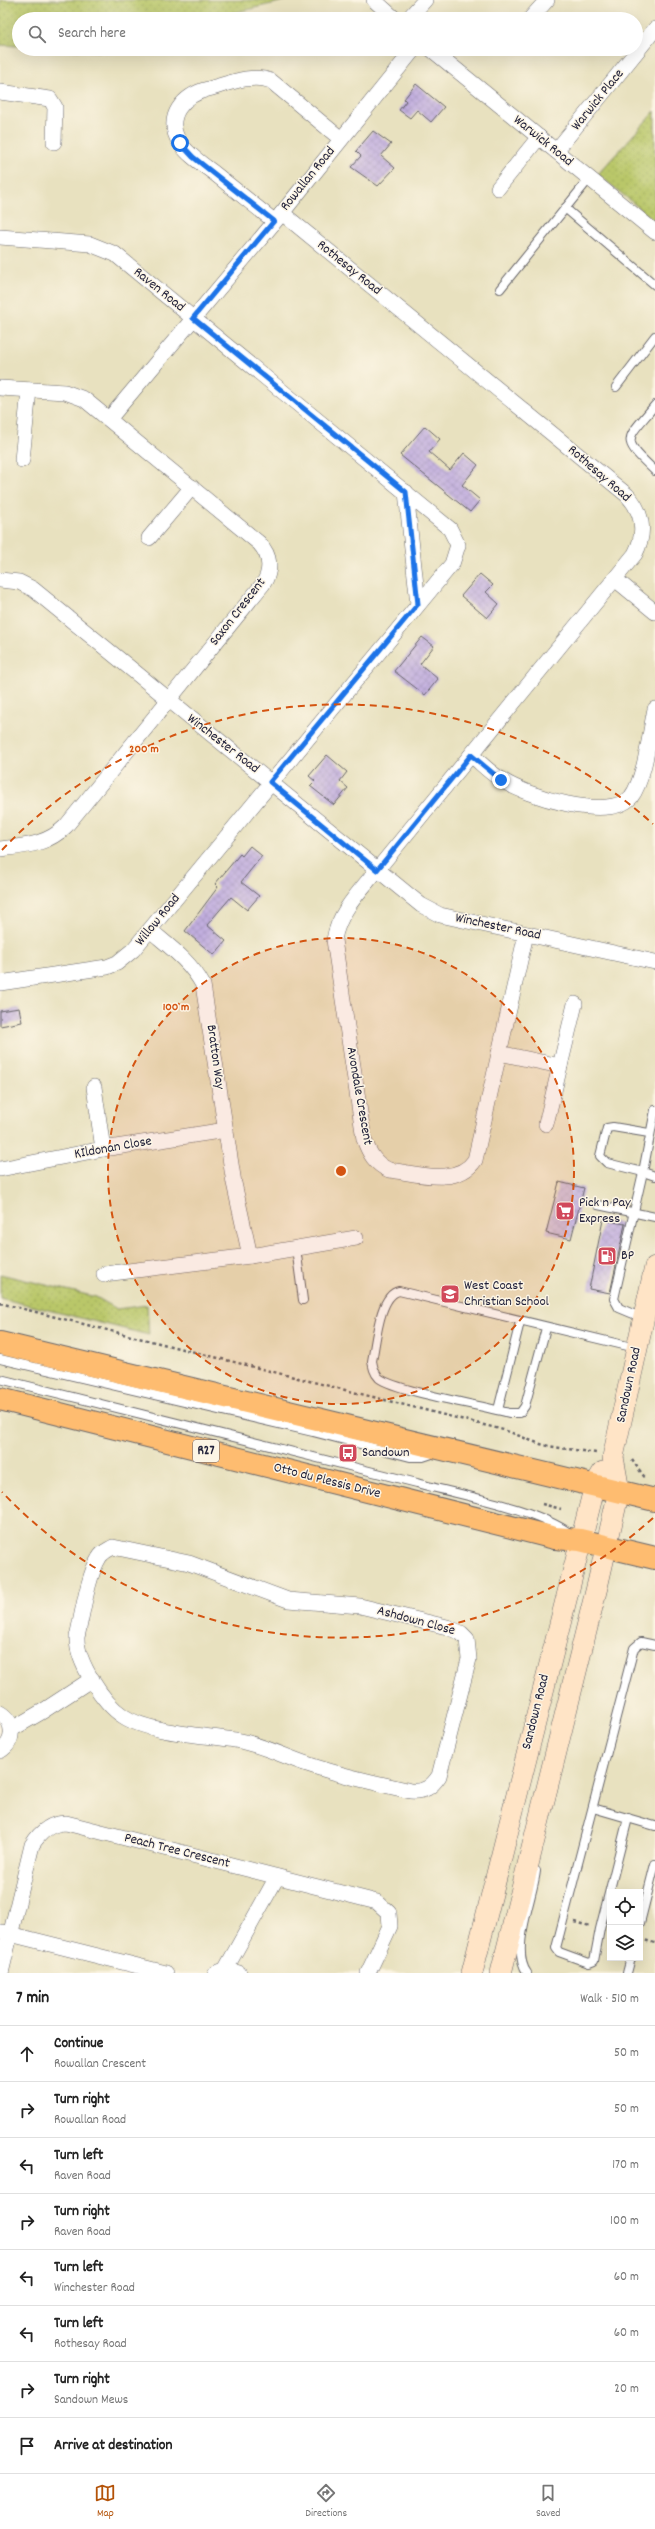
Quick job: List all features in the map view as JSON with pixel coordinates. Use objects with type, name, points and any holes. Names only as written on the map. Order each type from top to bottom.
[{"type":"main road","name":"Sandown Road","points":[[501,1973],[619,1491],[637,1349],[655,1267]]},
{"type":"main road","points":[[0,1343],[447,1448],[619,1491],[653,1490]]},
{"type":"main road","name":"Otto du Plessis Drive","points":[[0,1399],[555,1538],[580,1540],[607,1545],[655,1558]]},
{"type":"main road","name":"Sandown Road","points":[[472,1973],[595,1484],[623,1458]]},
{"type":"street","points":[[374,0],[387,12]]},
{"type":"street","points":[[414,12],[425,0]]},
{"type":"street","points":[[536,12],[547,0]]},
{"type":"street","name":"Warwick Place","points":[[643,44],[655,29]]},
{"type":"street","name":"Rowallan Road","points":[[109,419],[278,217],[408,56]]},
{"type":"street","name":"Warwick Road","points":[[440,56],[655,232]]},
{"type":"street","name":"Warwick Place","points":[[556,151],[633,56]]},
{"type":"street","name":"Rothesay Road","points":[[341,139],[271,81],[262,78],[250,79],[198,92],[179,104],[174,122],[180,143],[193,157],[278,217],[630,498],[640,517],[642,536],[635,554],[377,870]]},
{"type":"street","points":[[0,92],[50,99],[55,107],[54,142]]},
{"type":"street","points":[[498,188],[538,137]]},
{"type":"street","name":"Raven Road","points":[[0,238],[80,243],[108,250],[450,529],[458,545],[452,564],[270,782]]},
{"type":"street","name":"Saxon Crescent","points":[[0,388],[72,393],[84,399],[192,487],[264,549],[268,555],[269,570],[262,584],[61,832],[42,843],[0,849]]},
{"type":"street","points":[[22,460],[29,390]]},
{"type":"street","points":[[149,538],[192,487]]},
{"type":"street","points":[[406,492],[418,604]]},
{"type":"street","points":[[615,579],[655,612]]},
{"type":"street","name":"Winchester Road","points":[[0,580],[19,582],[33,589],[167,700],[415,901],[433,912],[655,962]]},
{"type":"street","points":[[471,755],[501,780],[530,794],[597,809],[614,807],[626,801],[638,783],[655,709]]},
{"type":"street","name":"Willow Road","points":[[0,984],[107,967],[126,957],[150,930],[270,782]]},
{"type":"street","name":"Avondale Crescent","points":[[377,870],[341,917],[336,928],[334,940],[364,1139],[375,1160],[389,1170],[450,1176],[458,1175],[469,1168],[478,1155],[526,934]]},
{"type":"street","name":"Bratton Way","points":[[150,930],[196,971],[203,985],[234,1183],[250,1256]]},
{"type":"street","points":[[546,1124],[575,1004]]},
{"type":"street","points":[[499,1053],[560,1066]]},
{"type":"street","points":[[94,1087],[103,1149]]},
{"type":"street","name":"KIldonan Close","points":[[0,1169],[103,1149],[226,1130]]},
{"type":"street","points":[[104,1274],[250,1256],[356,1238]]},
{"type":"street","name":"Ashdown Close","points":[[114,1547],[189,1563],[288,1600],[360,1606],[447,1627],[461,1633],[467,1639],[469,1647],[469,1659],[439,1776],[429,1788],[418,1792],[311,1766],[250,1744],[185,1734],[131,1721],[116,1711],[92,1679],[79,1656],[77,1637],[98,1558],[105,1551],[114,1547]]},
{"type":"street","points":[[12,1729],[44,1711],[92,1679]]},
{"type":"street","points":[[0,1713],[9,1722],[12,1729],[8,1744],[0,1751]]},
{"type":"street","name":"Peach Tree Crescent","points":[[1,1973],[5,1933],[32,1845],[43,1831],[58,1823],[66,1823],[377,1902],[389,1912],[390,1926],[368,1973]]},
{"type":"street","points":[[226,1972],[277,1877]]},
{"type":"street","points":[[5,1933],[166,1973]]},
{"type":"lane","points":[[500,289],[589,179]]},
{"type":"lane","points":[[565,208],[655,285]]},
{"type":"lane","points":[[616,387],[655,336]]},
{"type":"lane","points":[[655,405],[633,433],[630,440],[632,450],[655,471]]},
{"type":"lane","points":[[643,1319],[622,1310],[614,1302],[655,1110]]},
{"type":"lane","points":[[649,1133],[613,1126],[607,1128],[600,1156],[607,1163],[655,1176]]},
{"type":"lane","points":[[598,1205],[655,1217]]},
{"type":"lane","points":[[296,1248],[302,1300]]},
{"type":"lane","points":[[546,1328],[523,1410],[516,1414],[406,1388],[379,1378],[374,1371],[372,1361],[384,1304],[390,1295],[399,1291],[520,1322],[546,1328],[637,1349]]},
{"type":"lane","points":[[498,1410],[520,1322]]},
{"type":"lane","points":[[0,1359],[313,1432],[410,1457],[423,1457],[447,1448]]},
{"type":"lane","points":[[0,1379],[308,1454],[519,1511],[558,1524],[580,1540]]},
{"type":"lane","points":[[628,1818],[600,1929],[595,1959],[589,1963],[556,1950],[634,1648],[641,1642],[655,1645]]},
{"type":"lane","points":[[593,1808],[655,1826]]},
{"type":"lane","points":[[527,1973],[522,1966],[520,1951],[535,1882],[537,1857],[534,1840]]},
{"type":"lane","points":[[643,1911],[655,1864]]},
{"type":"lane","points":[[627,1973],[630,1961]]},
{"type":"path","points":[[0,1303],[520,1434],[542,1444],[575,1452],[586,1451]]},
{"type":"path","points":[[623,1458],[646,1479],[653,1490]]},
{"type":"path","points":[[564,1920],[600,1929]]},
{"type":"path","points":[[643,1940],[655,1943]]},
{"type":"green space","points":[[0,0],[288,0],[237,12],[12,12],[12,46],[0,45]]},
{"type":"green space","points":[[655,111],[655,221],[598,174]]},
{"type":"green space","points":[[0,1274],[96,1297],[117,1309],[147,1305],[149,1335],[0,1298]]},
{"type":"building","points":[[416,84],[444,107],[431,122],[417,110],[410,118],[399,110],[406,101],[404,99]]},
{"type":"building","points":[[373,131],[391,144],[381,156],[395,168],[378,186],[351,167],[361,156],[356,151]]},
{"type":"building","points":[[425,426],[440,439],[429,452],[450,470],[464,453],[478,465],[462,485],[480,500],[470,512],[400,455]]},
{"type":"building","points":[[480,574],[493,585],[486,592],[499,604],[487,618],[461,596]]},
{"type":"building","points":[[422,637],[434,646],[420,664],[438,679],[425,695],[394,671]]},
{"type":"building","points":[[327,755],[347,772],[340,781],[348,788],[334,805],[310,786],[315,781],[309,776]]},
{"type":"building","points":[[250,846],[262,856],[241,882],[259,896],[247,910],[231,897],[207,925],[226,941],[214,955],[185,931],[218,887],[215,884],[240,854],[242,856]]},
{"type":"building","points":[[19,1008],[22,1022],[0,1026],[0,1011]]},
{"type":"building","name":"Pick n Pay Express","points":[[559,1182],[584,1188],[571,1239],[546,1233]]},
{"type":"building","points":[[603,1220],[625,1224],[610,1293],[589,1289]]},
{"type":"place","name":"Pick n Pay Express","points":[[565,1211]]},
{"type":"place","name":"BP","points":[[607,1256]]},
{"type":"place","name":"West Coast Christian School","points":[[450,1294]]},
{"type":"place","name":"Sandown","points":[[348,1453]]},
{"type":"route","points":[[180,143],[193,157],[274,221],[193,318],[406,492],[418,604],[270,782],[377,870],[471,755],[501,780]]}]
